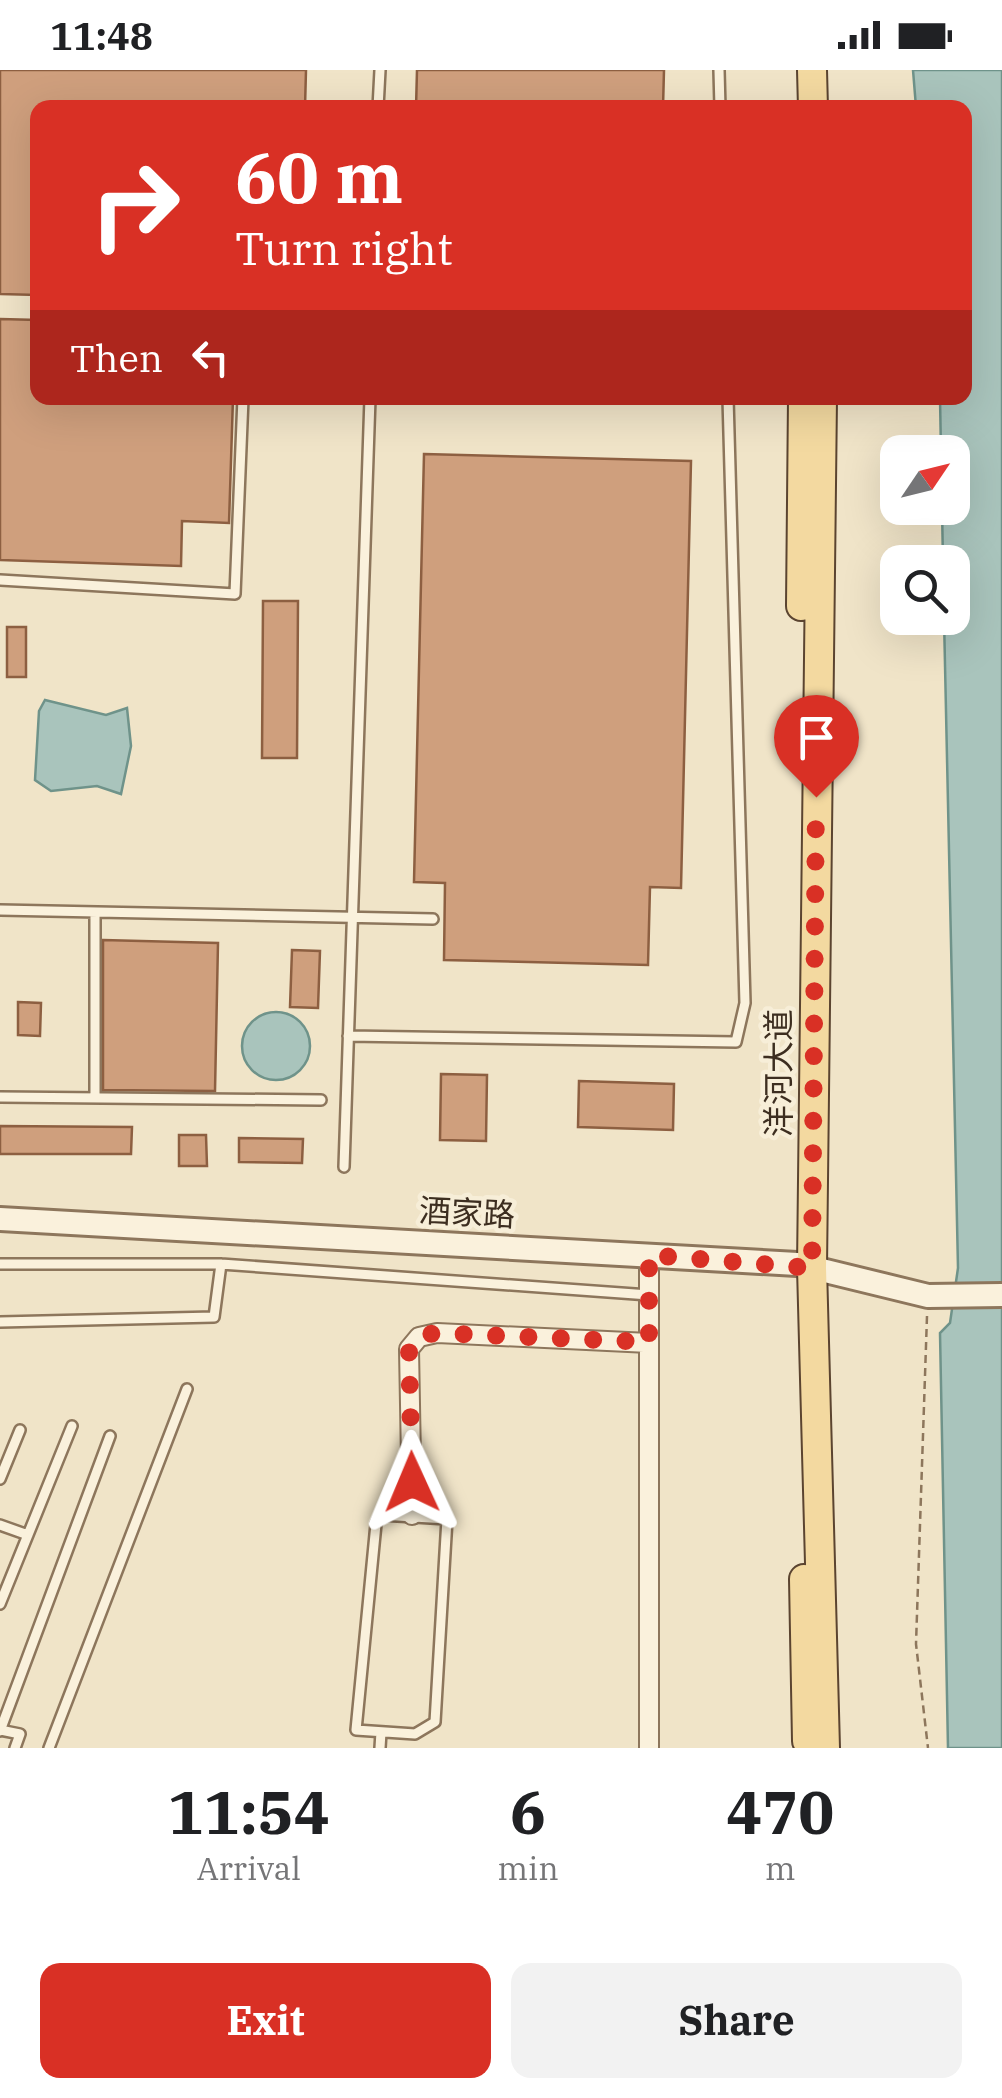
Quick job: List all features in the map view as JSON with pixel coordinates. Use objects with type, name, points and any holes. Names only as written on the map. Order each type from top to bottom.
[{"type":"main road","points":[[795,70],[796,100]]},
{"type":"main road","points":[[812,70],[814,100]]},
{"type":"main road","name":"洋河大道","points":[[803,405],[807,1748]]},
{"type":"main road","name":"洋河大道","points":[[822,405],[804,1266],[826,1748]]},
{"type":"street","name":"酒家路","points":[[0,1219],[804,1266],[928,1296],[1002,1295]]},
{"type":"street","points":[[649,1255],[650,1748]]},
{"type":"street","points":[[412,1515],[409,1349],[419,1336],[436,1333],[649,1342]]},
{"type":"lane","points":[[378,100],[380,70]]},
{"type":"lane","points":[[719,70],[720,100]]},
{"type":"lane","points":[[0,580],[235,594],[243,405]]},
{"type":"lane","points":[[344,1166],[370,405]]},
{"type":"lane","points":[[348,1036],[736,1042],[745,1002],[728,405]]},
{"type":"lane","points":[[0,910],[433,919]]},
{"type":"lane","points":[[94,1098],[95,912]]},
{"type":"lane","points":[[0,1097],[322,1100]]},
{"type":"lane","points":[[0,1264],[221,1264],[649,1295]]},
{"type":"lane","points":[[0,1322],[214,1317],[221,1264]]},
{"type":"lane","points":[[48,1748],[187,1389]]},
{"type":"lane","points":[[0,1604],[72,1426]]},
{"type":"lane","points":[[0,1478],[20,1430]]},
{"type":"lane","points":[[15,1748],[20,1734],[0,1730],[110,1436]]},
{"type":"lane","points":[[380,1515],[447,1519],[435,1722],[415,1734],[381,1732],[356,1730],[376,1524],[380,1515]]},
{"type":"lane","points":[[0,1525],[28,1535]]},
{"type":"lane","points":[[380,1748],[381,1732]]},
{"type":"path","points":[[928,1296],[916,1644],[928,1748]]},
{"type":"water","points":[[913,70],[1002,70],[1002,1748],[948,1748],[940,1333],[950,1323],[958,1268],[944,635],[970,635],[970,545],[943,545],[942,525],[970,525],[970,435],[941,435],[940,405],[972,405],[972,100],[915,100]]},
{"type":"water","points":[[45,700],[106,715],[127,708],[131,746],[121,794],[97,786],[51,791],[35,780],[39,711]]},
{"type":"water","points":[[276,1012],[289,1014],[300,1022],[308,1033],[308,1059],[300,1070],[289,1078],[276,1080],[263,1078],[252,1070],[244,1059],[242,1046],[244,1033],[252,1022],[263,1014]]},
{"type":"building","points":[[0,70],[306,70],[305,100],[30,100],[30,295],[0,294]]},
{"type":"building","points":[[417,70],[664,70],[663,100],[416,100]]},
{"type":"building","points":[[0,319],[30,320],[30,405],[233,405],[229,523],[182,521],[181,566],[0,560]]},
{"type":"building","points":[[424,454],[691,461],[681,888],[650,887],[648,965],[444,960],[445,883],[414,882]]},
{"type":"building","points":[[263,601],[298,601],[297,758],[262,758]]},
{"type":"building","points":[[7,627],[26,627],[26,677],[7,677]]},
{"type":"building","points":[[103,940],[218,943],[215,1091],[103,1090]]},
{"type":"building","points":[[292,950],[320,951],[318,1008],[290,1007]]},
{"type":"building","points":[[18,1002],[41,1003],[40,1036],[18,1035]]},
{"type":"building","points":[[441,1074],[487,1075],[486,1141],[440,1140]]},
{"type":"building","points":[[579,1081],[674,1084],[673,1130],[578,1127]]},
{"type":"building","points":[[0,1126],[132,1127],[131,1154],[0,1154]]},
{"type":"building","points":[[179,1135],[206,1135],[207,1166],[179,1166]]},
{"type":"building","points":[[239,1138],[303,1139],[302,1163],[239,1162]]},
{"type":"route","points":[[412,1482],[409,1349],[419,1336],[436,1333],[649,1342],[649,1255],[812,1268],[816,797]]}]
